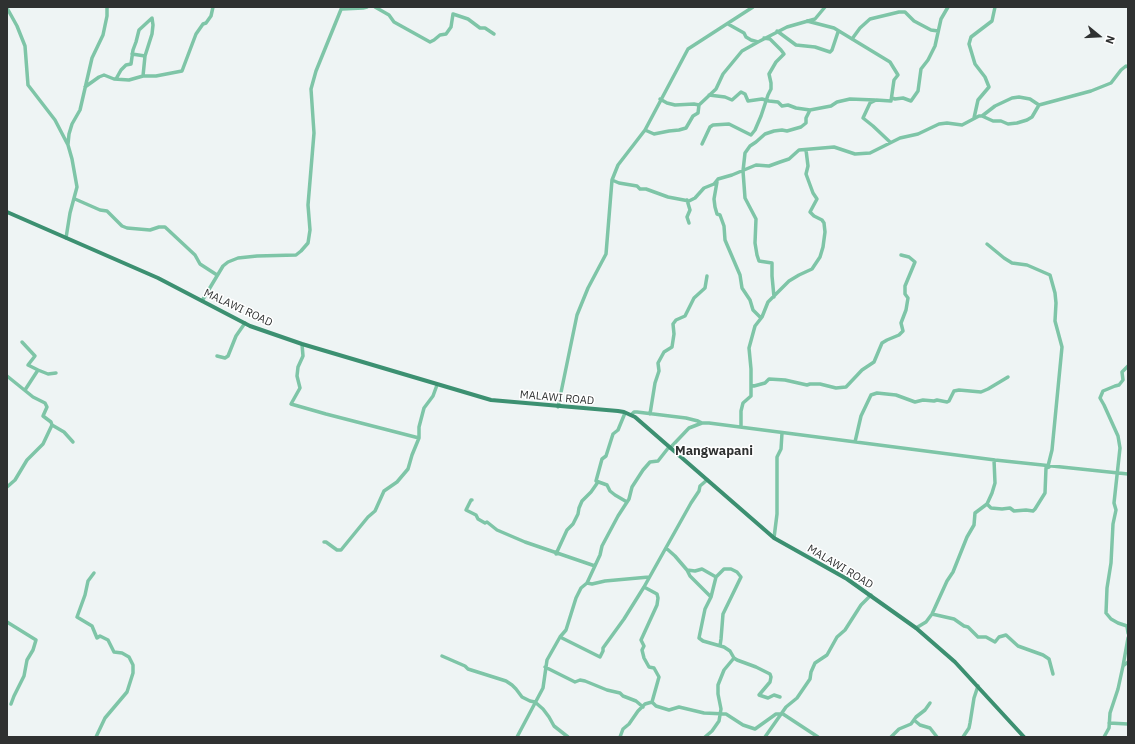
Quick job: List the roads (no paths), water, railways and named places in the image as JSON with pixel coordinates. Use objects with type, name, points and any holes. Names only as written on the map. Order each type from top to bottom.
[{"type":"main road","name":"MALAWI ROAD","points":[[7,212],[158,278],[245,323],[302,344],[491,400],[625,413],[630,415],[650,429],[774,538],[847,579],[916,628],[955,662],[1024,737]]},
{"type":"street","points":[[68,145],[72,124],[80,110],[92,58],[103,35],[107,16],[107,7]]},
{"type":"street","points":[[85,87],[104,75],[116,79],[129,80],[144,76],[182,71],[196,34],[203,24],[206,24],[211,16],[213,7]]},
{"type":"street","points":[[202,301],[223,266],[228,262],[238,258],[257,256],[296,255],[308,244],[310,230],[308,205],[314,133],[311,89],[316,71],[342,8],[366,7]]},
{"type":"street","points":[[375,7],[389,15],[394,22],[430,42],[440,35],[446,34],[451,27],[453,14],[468,19],[480,28],[485,28],[494,34]]},
{"type":"street","points":[[558,407],[577,315],[588,288],[606,254],[612,180],[618,165],[645,130],[660,99],[688,49],[753,7]]},
{"type":"street","points":[[645,130],[654,134],[686,128],[693,116],[698,113],[699,105],[716,88],[723,74],[742,51],[777,31],[791,25],[815,19],[825,7]]},
{"type":"street","points":[[709,96],[732,100],[741,92],[745,94],[748,101],[762,99],[778,102],[783,106],[785,104],[810,110],[831,106],[837,102],[850,99],[891,101],[892,98],[903,98],[911,100],[918,92],[921,69],[928,60],[935,46],[940,19],[948,7]]},
{"type":"street","points":[[974,118],[978,100],[989,87],[985,77],[975,64],[969,44],[971,37],[992,21],[995,7]]},
{"type":"street","points":[[7,8],[17,26],[25,46],[28,85],[55,120],[68,145],[77,187],[70,213],[66,238]]},
{"type":"street","points":[[852,39],[860,28],[870,19],[899,12],[905,12],[914,21],[931,30],[938,31]]},
{"type":"street","points":[[116,79],[121,70],[126,65],[130,64],[139,30],[152,18],[152,34],[146,56],[144,76]]},
{"type":"street","points":[[808,21],[834,28],[838,32],[890,62],[898,75],[894,80],[892,98]]},
{"type":"street","points":[[728,24],[744,33],[751,40],[758,42]]},
{"type":"street","points":[[777,31],[796,45],[815,47],[830,52],[838,32]]},
{"type":"street","points":[[702,144],[710,126],[729,124],[752,134],[758,125],[762,109],[767,101],[771,89],[768,74],[776,62],[784,54],[770,39],[764,38]]},
{"type":"street","points":[[132,54],[146,56]]},
{"type":"street","points":[[982,116],[992,121],[1001,121],[1008,124],[1027,120],[1032,117],[1039,105],[1091,91],[1111,83],[1121,70],[1126,66],[1128,67]]},
{"type":"street","points":[[612,180],[619,183],[637,186],[640,189],[646,189],[668,197],[687,200],[696,198],[704,188],[714,184],[718,179],[756,165],[769,166],[789,159],[799,150],[834,147],[855,154],[870,154],[890,142],[918,134],[939,124],[947,123],[962,125],[974,118],[982,116],[995,106],[1012,98],[1030,99],[1039,105]]},
{"type":"street","points":[[660,99],[667,103],[699,105]]},
{"type":"street","points":[[876,100],[870,103],[863,118],[890,142]]},
{"type":"street","points":[[774,297],[772,263],[759,261],[755,243],[756,219],[745,198],[743,171],[745,153],[750,146],[765,134],[774,130],[787,131],[801,127],[806,123],[806,118],[810,110]]},
{"type":"street","points":[[742,426],[741,411],[743,403],[750,397],[751,385],[749,348],[755,326],[761,318],[768,302],[789,281],[812,269],[820,258],[823,247],[825,232],[824,223],[810,212],[817,199],[813,193],[806,174],[808,166],[806,150]]},
{"type":"street","points":[[717,181],[714,199],[715,207],[724,226],[725,240],[740,275],[742,288],[750,300],[753,310],[761,318]]},
{"type":"street","points":[[75,199],[100,210],[107,211],[122,226],[127,228],[150,230],[165,227],[195,255],[200,264],[217,276]]},
{"type":"street","points":[[687,200],[690,210],[687,217],[689,223]]},
{"type":"street","points":[[987,244],[1012,263],[1027,265],[1050,275],[1055,293],[1055,321],[1062,347],[1052,450],[1049,466],[1046,468],[1045,493],[1033,511],[1014,511],[1010,508],[991,508],[987,504]]},
{"type":"street","points":[[751,385],[754,386],[765,383],[769,379],[786,380],[807,385],[825,385],[836,388],[846,387],[862,370],[874,362],[882,343],[899,335],[903,331],[902,321],[908,298],[905,294],[905,286],[915,262],[908,257],[901,255]]},
{"type":"street","points":[[650,414],[655,383],[659,371],[658,363],[664,352],[672,347],[674,334],[673,324],[676,320],[685,316],[694,298],[705,288],[707,276]]},
{"type":"street","points":[[216,356],[225,358],[228,356],[236,336],[245,323]]},
{"type":"street","points":[[22,342],[34,356],[28,365],[48,374],[56,374]]},
{"type":"street","points":[[302,344],[303,356],[298,367],[297,376],[300,388],[291,404],[419,438]]},
{"type":"street","points":[[1128,366],[1122,372],[1123,380],[1119,385],[1103,391],[1100,398],[1118,436],[1120,448],[1114,502],[1116,510],[1113,524],[1106,613],[1114,621],[1127,626],[1128,633]]},
{"type":"street","points":[[25,390],[38,370]]},
{"type":"street","points":[[7,376],[33,397],[45,403],[47,407],[43,416],[51,422],[52,425],[62,430],[73,442]]},
{"type":"street","points":[[855,442],[861,416],[870,395],[877,393],[896,395],[915,402],[923,400],[949,402],[954,391],[981,392],[1008,377]]},
{"type":"street","points":[[324,542],[339,551],[368,516],[375,511],[384,491],[397,482],[408,469],[419,438],[419,427],[424,408],[433,396],[437,385]]},
{"type":"street","points":[[630,415],[634,412],[686,418],[702,423]]},
{"type":"street","points":[[556,554],[567,530],[573,524],[578,514],[582,501],[598,482],[596,481],[602,459],[606,456],[613,434],[618,430],[625,413]]},
{"type":"street","points":[[517,737],[527,717],[533,710],[535,702],[543,688],[547,660],[560,637],[566,630],[578,593],[587,583],[602,546],[629,499],[632,487],[650,462],[658,461],[689,428],[709,422],[782,433],[994,460],[1128,474]]},
{"type":"street","points":[[7,487],[15,480],[27,460],[43,444],[52,425]]},
{"type":"street","points":[[774,538],[777,514],[777,457],[781,449],[782,433]]},
{"type":"street","points":[[916,628],[926,622],[932,614],[953,572],[967,536],[974,525],[975,513],[987,504],[992,493],[994,483],[994,460]]},
{"type":"street","points":[[560,637],[600,657],[604,651],[603,648],[624,619],[644,587],[648,577],[699,491],[700,486],[707,480]]},
{"type":"street","points":[[598,482],[607,485],[614,495],[627,502]]},
{"type":"street","points":[[472,500],[466,510],[476,514],[482,521],[487,522],[496,530],[556,554],[595,566]]},
{"type":"street","points":[[666,548],[676,556],[688,570],[690,576],[711,597]]},
{"type":"street","points":[[688,570],[695,572],[702,569],[716,577]]},
{"type":"street","points":[[720,646],[723,614],[741,577],[738,572],[731,569],[724,569],[716,577],[711,597],[705,609],[698,638],[702,641],[720,646],[730,651],[734,658],[739,661],[756,667],[771,675],[770,682],[759,695],[768,698],[774,695],[780,697]]},
{"type":"street","points":[[94,573],[88,580],[85,595],[77,617],[92,626],[97,638],[100,636],[108,640],[114,652],[122,653],[129,657],[133,665],[133,673],[127,692],[105,718],[96,737]]},
{"type":"street","points":[[587,583],[592,584],[605,581],[648,577]]},
{"type":"street","points":[[644,587],[656,594],[658,598],[657,606],[641,640],[644,646],[642,650],[644,661],[649,667],[654,668],[659,676],[652,702]]},
{"type":"street","points":[[765,737],[783,714],[786,707],[797,698],[810,679],[815,663],[827,655],[837,638],[845,630],[861,605],[871,595]]},
{"type":"street","points":[[932,614],[954,618],[978,636],[986,637],[995,642],[999,637],[1006,635],[1018,646],[1043,655],[1048,660],[1053,674]]},
{"type":"street","points":[[7,622],[36,640],[33,650],[26,660],[24,676],[14,696],[12,704]]},
{"type":"street","points":[[1104,737],[1109,728],[1110,713],[1118,689],[1128,638]]},
{"type":"street","points":[[442,656],[465,666],[468,670],[506,682],[516,689],[525,699],[535,702],[545,711],[554,726],[568,737]]},
{"type":"street","points":[[705,737],[718,724],[721,713],[718,684],[724,670],[734,658]]},
{"type":"street","points":[[1123,666],[1128,662]]},
{"type":"street","points":[[545,667],[575,682],[580,680],[585,681],[607,690],[620,693],[636,701],[643,707]]},
{"type":"street","points":[[963,737],[969,728],[974,698],[978,686]]},
{"type":"street","points":[[620,737],[622,729],[629,724],[638,711],[645,704],[652,702]]},
{"type":"street","points":[[652,702],[656,706],[669,710],[679,707],[704,713],[721,713],[755,729],[776,714],[783,714],[818,737]]},
{"type":"street","points":[[891,737],[899,729],[910,724],[925,710],[930,703]]},
{"type":"street","points":[[914,720],[920,725],[930,728],[937,737]]},
{"type":"street","points":[[1109,723],[1128,724]]},
{"type":"district","name":"Mangwapani","points":[[714,451]]}]
